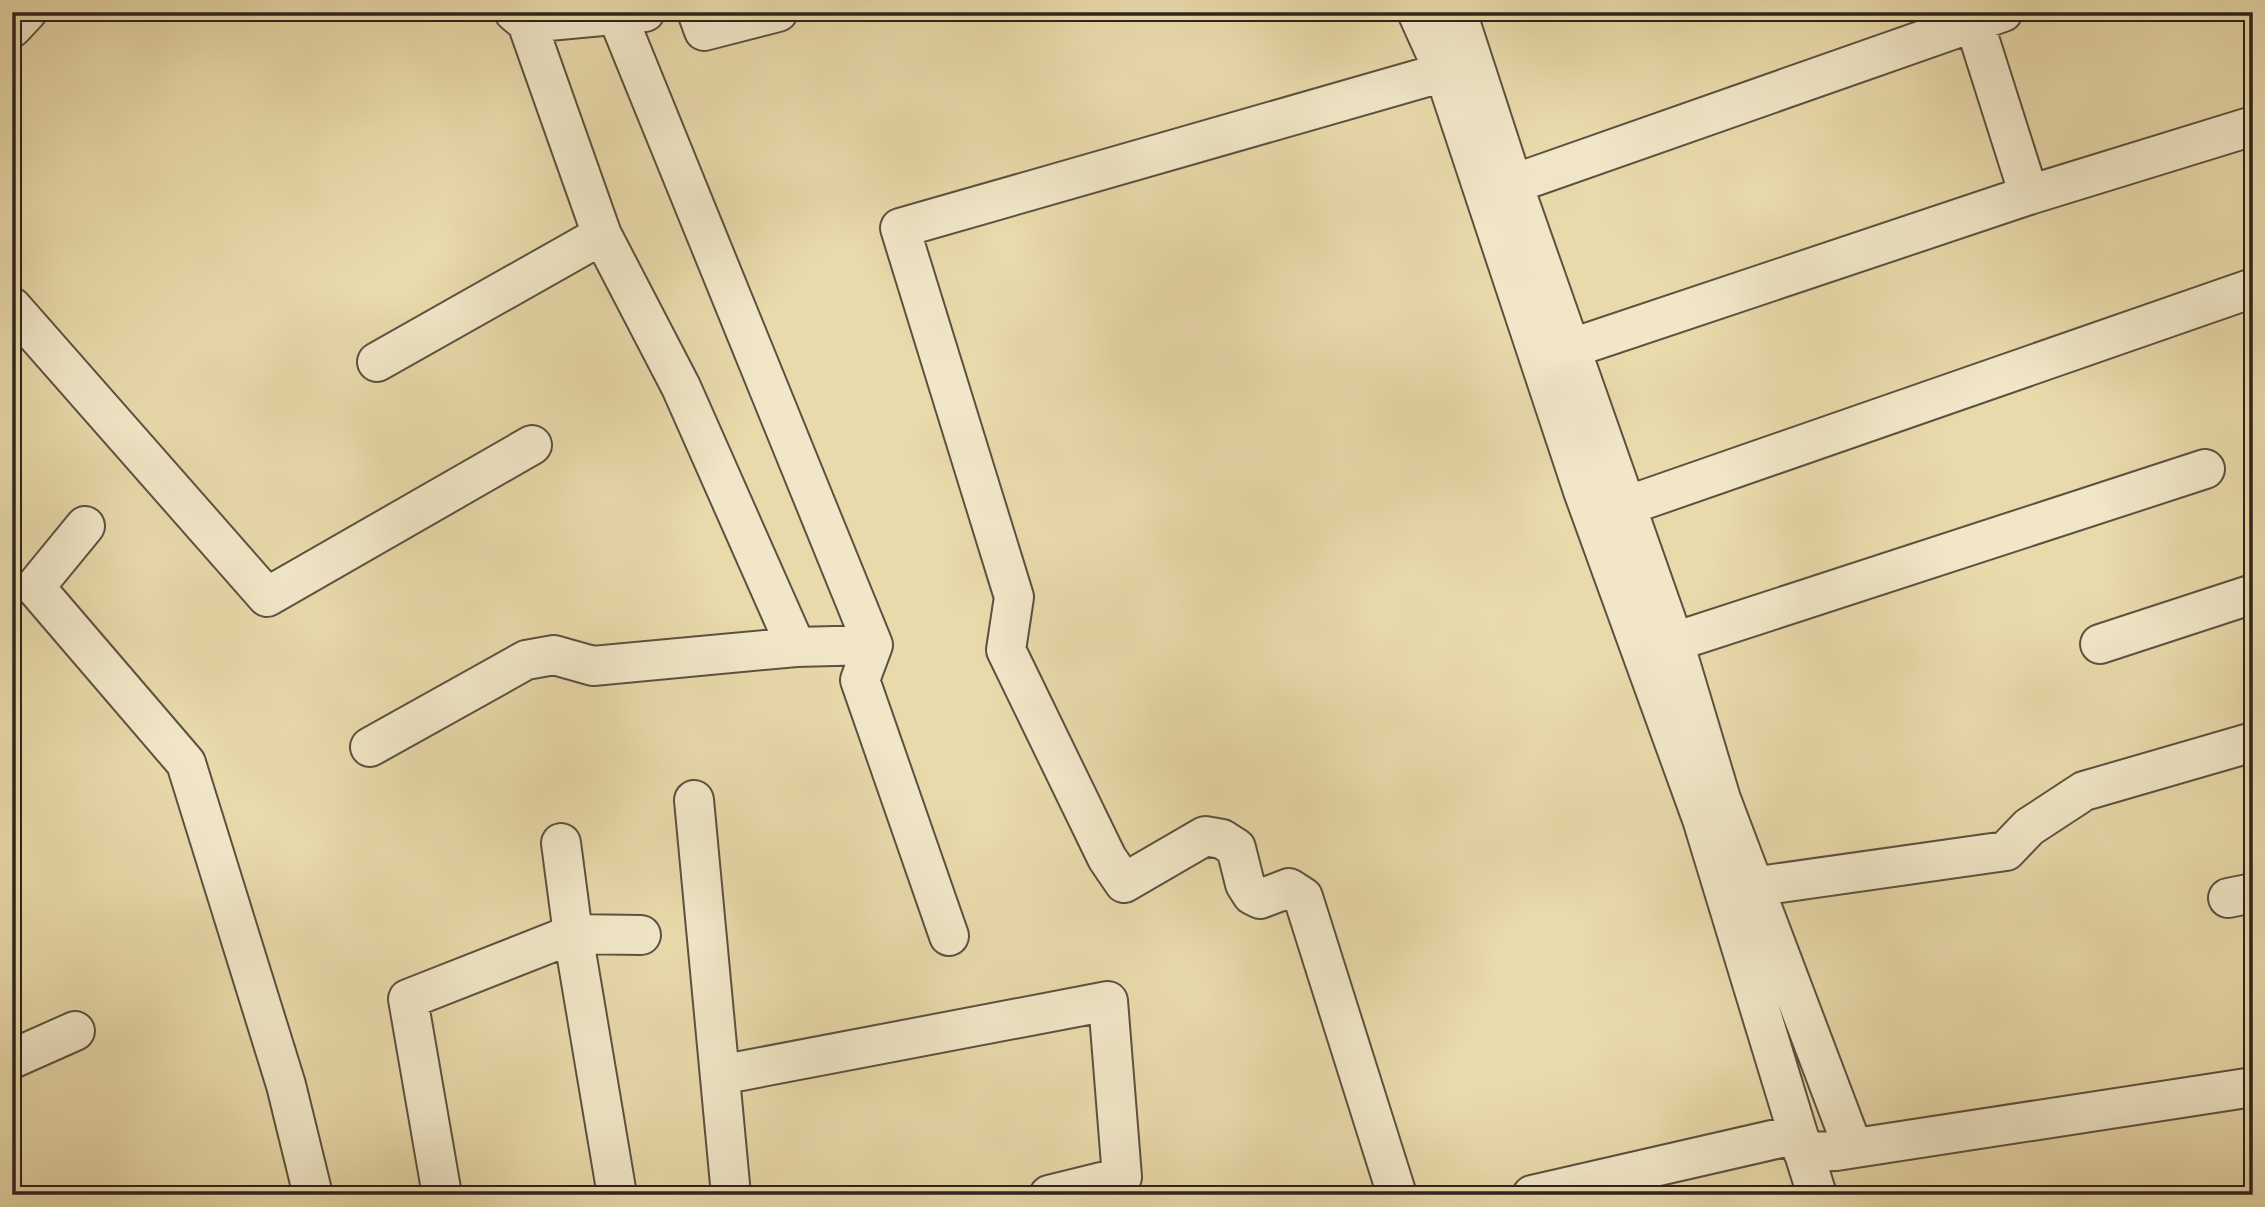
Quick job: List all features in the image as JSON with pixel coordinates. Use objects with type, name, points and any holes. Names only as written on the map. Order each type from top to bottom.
[{"type":"street","points":[[12,28],[27,12]]},
{"type":"street","points":[[697,12],[704,31],[778,12]]},
{"type":"street","points":[[1417,12],[1444,72],[1583,491],[1821,1147]]},
{"type":"street","points":[[1457,12],[1513,184],[1674,642],[1721,799],[1752,887],[1821,1147],[1817,1195]]},
{"type":"street","points":[[796,647],[681,387],[601,235],[520,18],[631,14],[873,645],[860,680],[949,936]]},
{"type":"street","points":[[1513,184],[1988,17],[2029,195]]},
{"type":"street","points":[[1397,1195],[1303,897],[1289,888],[1260,899],[1252,895],[1245,884],[1236,848],[1222,839],[1205,836],[1125,883],[1107,858],[1006,650],[1014,597],[900,228],[1444,72]]},
{"type":"street","points":[[1572,348],[2029,195],[2253,126]]},
{"type":"street","points":[[377,362],[601,235]]},
{"type":"street","points":[[1626,506],[2253,288]]},
{"type":"street","points":[[12,307],[267,597],[532,444]]},
{"type":"street","points":[[1674,642],[2205,470]]},
{"type":"street","points":[[85,526],[24,576],[186,763],[286,1085],[313,1195]]},
{"type":"street","points":[[2099,644],[2253,594]]},
{"type":"street","points":[[370,747],[526,660],[554,655],[593,666],[796,647],[873,645]]},
{"type":"street","points":[[1752,887],[2006,851],[2029,827],[2084,791],[2253,741]]},
{"type":"street","points":[[694,800],[731,1195]]},
{"type":"street","points":[[561,843],[573,934],[617,1195]]},
{"type":"street","points":[[442,1195],[408,999],[573,934],[641,935]]},
{"type":"street","points":[[720,1075],[1108,1001],[1122,1177],[1048,1195]]},
{"type":"street","points":[[12,1059],[75,1031]]},
{"type":"street","points":[[1532,1195],[1821,1147],[2253,1087]]}]
